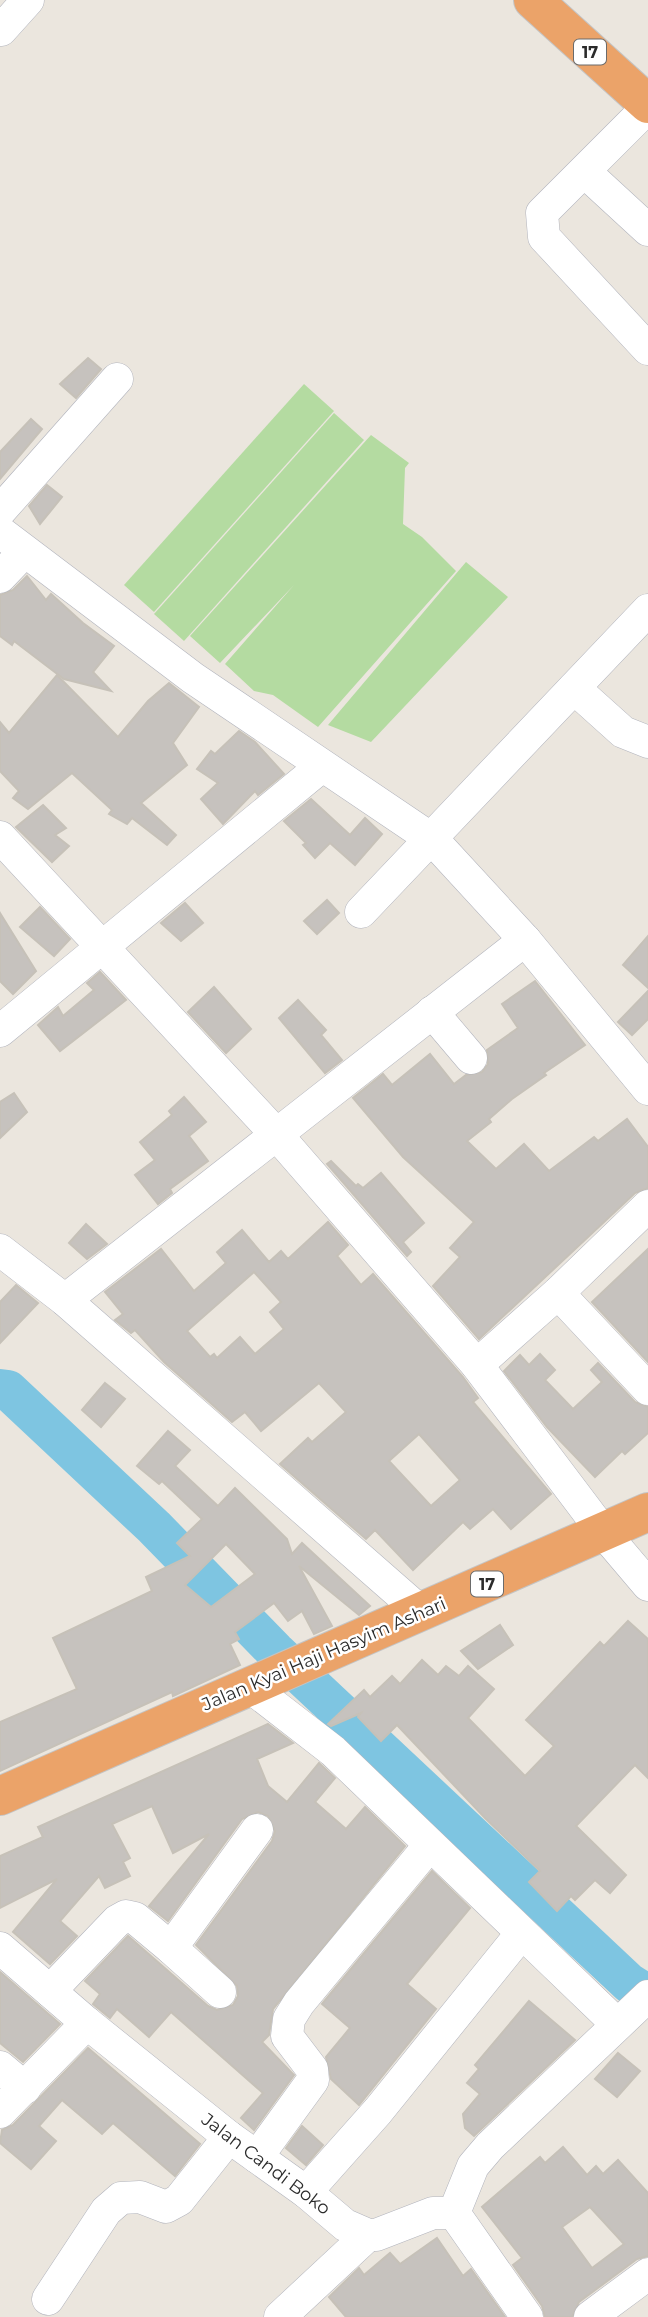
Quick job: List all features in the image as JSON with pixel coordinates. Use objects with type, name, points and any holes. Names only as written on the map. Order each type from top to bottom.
[{"type":"highway","name":"17","points":[[533,0],[648,106]]},
{"type":"highway","name":"Jalan Kyai Haji Hasyim Ashari","points":[[0,1796],[648,1512]]},
{"type":"street","points":[[1,30],[28,0]]},
{"type":"street","points":[[648,106],[542,213],[544,237],[648,349]]},
{"type":"street","points":[[585,172],[648,230]]},
{"type":"street","points":[[0,512],[117,379]]},
{"type":"street","points":[[0,576],[12,543],[192,678],[433,840],[525,940],[646,1083]]},
{"type":"street","points":[[361,912],[433,840],[648,610]]},
{"type":"street","points":[[574,688],[623,732],[648,743]]},
{"type":"street","points":[[0,1031],[322,766]]},
{"type":"street","points":[[0,837],[277,1135],[477,1365],[603,1532],[648,1585]]},
{"type":"street","points":[[65,1300],[525,940]]},
{"type":"street","points":[[432,1012],[471,1058]]},
{"type":"street","points":[[477,1365],[558,1293],[648,1206]]},
{"type":"street","points":[[2,1255],[65,1300],[421,1612]]},
{"type":"street","points":[[558,1293],[648,1389]]},
{"type":"street","points":[[265,1679],[333,1751],[521,1934],[633,2010],[473,2166],[454,2213]]},
{"type":"street","points":[[171,1948],[257,1830]]},
{"type":"street","points":[[257,2157],[313,2080],[312,2069],[287,2036],[289,2019],[299,2003],[429,1846]]},
{"type":"street","points":[[50,1991],[125,1916],[135,1918],[220,1992]]},
{"type":"street","points":[[306,2192],[378,2111],[521,1934]]},
{"type":"street","name":"Jalan Candi Boko","points":[[0,1948],[87,2023],[229,2137],[306,2192],[345,2225],[368,2235]]},
{"type":"street","points":[[0,2112],[87,2023]]},
{"type":"street","points":[[0,2067],[25,2088]]},
{"type":"street","points":[[48,2299],[106,2211],[121,2198],[140,2197],[166,2207],[180,2200],[229,2137]]},
{"type":"street","points":[[287,2315],[368,2235],[433,2213],[454,2213]]},
{"type":"street","points":[[454,2213],[527,2317]]},
{"type":"street","points":[[590,2317],[648,2274]]},
{"type":"green space","points":[[304,384],[334,411],[154,612],[124,585]]},
{"type":"green space","points":[[334,413],[364,440],[184,641],[154,614]]},
{"type":"green space","points":[[371,435],[409,463],[405,468],[403,524],[422,537],[456,571],[318,727],[273,695],[254,691],[225,664],[294,585],[220,663],[190,636]]},
{"type":"green space","points":[[466,562],[508,597],[371,742],[328,725]]},
{"type":"building","points":[[88,358],[101,369],[76,398],[60,384]]},
{"type":"building","points":[[31,419],[42,429],[0,479],[0,452]]},
{"type":"building","points":[[47,485],[62,497],[40,524],[29,506]]},
{"type":"building","points":[[27,576],[46,600],[51,594],[114,646],[93,672],[111,691],[64,679],[14,641],[12,645],[0,636],[0,595],[13,590]]},
{"type":"building","points":[[57,675],[118,737],[148,701],[169,683],[199,707],[173,743],[187,765],[141,803],[176,835],[167,845],[132,818],[127,824],[109,814],[112,810],[72,773],[28,809],[13,798],[19,791],[0,771],[0,722],[9,733]]},
{"type":"building","points":[[239,731],[255,742],[284,774],[258,795],[255,791],[223,824],[201,799],[218,783],[197,769],[211,751],[215,754]]},
{"type":"building","points":[[311,799],[350,835],[365,818],[382,834],[355,865],[330,843],[315,858],[303,845],[306,843],[284,821]]},
{"type":"building","points":[[43,805],[66,828],[55,835],[69,846],[52,862],[16,827]]},
{"type":"building","points":[[327,900],[339,913],[317,934],[304,921]]},
{"type":"building","points":[[185,903],[203,923],[181,941],[161,923]]},
{"type":"building","points":[[40,907],[70,939],[54,956],[20,927]]},
{"type":"building","points":[[0,913],[36,971],[13,994],[0,981]]},
{"type":"building","points":[[648,936],[648,988],[623,965]]},
{"type":"building","points":[[100,972],[126,1000],[60,1051],[38,1025],[58,1007],[63,1016],[94,990],[87,983]]},
{"type":"building","points":[[535,981],[585,1045],[512,1099],[489,1119],[491,1122],[467,1141],[496,1169],[524,1144],[549,1171],[594,1137],[598,1141],[627,1119],[648,1147],[648,1188],[635,1193],[479,1339],[433,1286],[460,1257],[450,1248],[474,1222],[403,1157],[353,1098],[383,1074],[392,1085],[430,1054],[454,1084],[466,1075],[482,1072],[488,1064],[487,1050],[518,1028],[502,1004]]},
{"type":"building","points":[[214,987],[251,1029],[226,1053],[188,1012]]},
{"type":"building","points":[[648,991],[648,1019],[632,1035],[618,1022]]},
{"type":"building","points":[[298,1000],[326,1030],[321,1035],[342,1060],[325,1073],[279,1018]]},
{"type":"building","points":[[14,1093],[27,1112],[0,1138],[0,1102]]},
{"type":"building","points":[[184,1097],[206,1122],[189,1136],[208,1161],[170,1189],[172,1193],[158,1204],[135,1175],[155,1160],[140,1142],[172,1115],[169,1111]]},
{"type":"building","points":[[331,1161],[356,1186],[358,1184],[363,1188],[381,1173],[424,1223],[403,1242],[411,1252],[407,1256],[327,1164]]},
{"type":"building","points":[[328,1222],[348,1245],[337,1256],[361,1285],[373,1274],[463,1377],[478,1398],[473,1402],[551,1494],[511,1529],[493,1509],[470,1529],[463,1522],[413,1570],[375,1530],[366,1539],[280,1464],[308,1438],[312,1442],[346,1412],[319,1383],[261,1431],[245,1412],[232,1422],[164,1362],[135,1330],[131,1333],[115,1320],[123,1314],[105,1292],[161,1249],[194,1291],[226,1263],[217,1252],[242,1230],[269,1262],[281,1251],[288,1259]],"holes":[[[254,1272],[281,1302],[270,1312],[284,1329],[255,1354],[240,1337],[217,1358],[214,1354],[210,1357],[187,1331]],[[419,1434],[460,1480],[431,1506],[389,1461]]]},
{"type":"building","points":[[86,1224],[107,1244],[87,1259],[69,1243]]},
{"type":"building","points":[[648,1249],[648,1362],[592,1302]]},
{"type":"building","points":[[16,1285],[38,1303],[0,1343],[0,1302]]},
{"type":"building","points":[[540,1354],[555,1370],[545,1380],[573,1409],[602,1382],[591,1370],[598,1363],[635,1402],[648,1407],[648,1433],[625,1454],[622,1451],[595,1477],[547,1427],[504,1371],[520,1355],[529,1365]]},
{"type":"building","points":[[105,1383],[125,1399],[101,1427],[82,1410]]},
{"type":"building","points":[[168,1431],[190,1450],[175,1466],[218,1506],[235,1488],[287,1539],[292,1554],[302,1543],[370,1606],[359,1615],[299,1566],[332,1626],[314,1634],[302,1611],[288,1621],[274,1603],[235,1632],[239,1639],[230,1644],[240,1665],[173,1696],[172,1692],[0,1771],[0,1722],[77,1689],[53,1638],[152,1591],[146,1577],[190,1556],[177,1543],[202,1519],[162,1481],[159,1484],[137,1466]],"holes":[[[226,1544],[255,1574],[211,1607],[185,1585]]]},
{"type":"building","points":[[628,1621],[648,1639],[648,1778],[635,1765],[576,1826],[626,1875],[610,1893],[595,1880],[575,1900],[571,1896],[557,1911],[529,1882],[540,1871],[485,1818],[397,1725],[381,1741],[358,1717],[361,1713],[331,1726],[328,1724],[364,1690],[370,1697],[392,1676],[400,1684],[422,1660],[438,1675],[446,1666],[459,1676],[468,1666],[494,1689],[468,1718],[525,1776],[554,1746],[526,1720],[600,1642],[604,1646]]},
{"type":"building","points":[[500,1625],[513,1645],[478,1669],[461,1651]]},
{"type":"building","points":[[268,1724],[293,1743],[257,1759],[268,1786],[287,1802],[319,1763],[335,1778],[315,1802],[346,1829],[365,1807],[405,1846],[273,2009],[269,2035],[262,2042],[294,2075],[254,2130],[241,2118],[263,2093],[171,2012],[149,2037],[117,2009],[110,2018],[93,2004],[100,1994],[85,1981],[128,1936],[208,2006],[217,2010],[233,2005],[238,1996],[237,1986],[196,1945],[272,1841],[275,1831],[268,1816],[258,1812],[242,1819],[168,1921],[149,1906],[209,1834],[173,1853],[152,1806],[112,1824],[130,1858],[123,1862],[130,1876],[105,1888],[99,1876],[60,1921],[77,1936],[50,1964],[13,1932],[57,1879],[0,1908],[0,1856],[43,1837],[38,1827]]},
{"type":"building","points":[[432,1871],[470,1908],[407,1984],[436,2009],[359,2105],[331,2079],[326,2057],[350,2028],[322,2004]]},
{"type":"building","points":[[0,1972],[60,2024],[23,2062],[0,2043]]},
{"type":"building","points":[[529,2001],[575,2040],[474,2136],[465,2128],[463,2114],[480,2094],[467,2083],[479,2069],[475,2065]]},
{"type":"building","points":[[88,2048],[200,2144],[175,2176],[113,2123],[102,2134],[62,2100],[39,2126],[56,2141],[31,2169],[0,2143],[2,2130],[13,2125]]},
{"type":"building","points":[[618,2053],[640,2071],[617,2097],[595,2079]]},
{"type":"building","points":[[302,2126],[323,2145],[306,2165],[286,2148]]},
{"type":"building","points":[[563,2147],[587,2175],[596,2166],[603,2174],[618,2160],[648,2193],[648,2256],[637,2259],[579,2302],[572,2317],[545,2317],[542,2306],[513,2265],[522,2258],[482,2207],[540,2157],[545,2163]],"holes":[[[590,2207],[624,2244],[592,2268],[562,2227]]]},
{"type":"building","points":[[437,2238],[463,2276],[471,2269],[505,2317],[346,2317],[329,2297],[359,2268],[364,2275],[390,2253],[400,2264]]},
{"type":"waterway","points":[[0,1389],[8,1390],[154,1527],[275,1651],[629,1983],[648,1995]]}]
